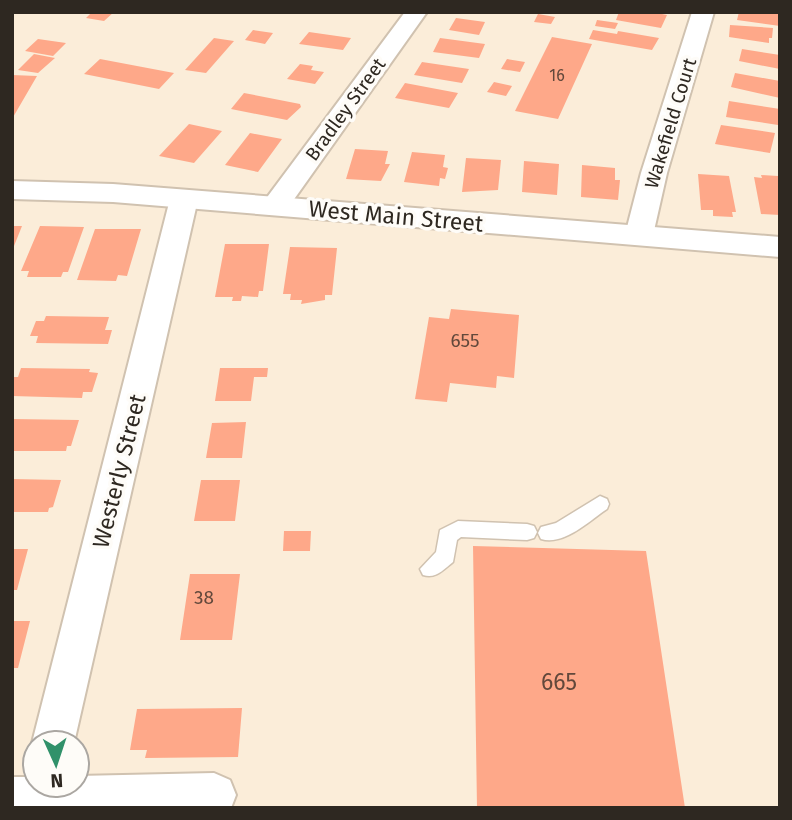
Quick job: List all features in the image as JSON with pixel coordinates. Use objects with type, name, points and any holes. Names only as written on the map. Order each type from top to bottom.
[{"type":"main road","name":"West Main Street","points":[[12,190],[184,199],[780,247]]},
{"type":"street","name":"Bradley Street","points":[[275,206],[416,12]]},
{"type":"street","name":"Wakefield Court","points":[[639,235],[654,173],[703,12]]},
{"type":"street","name":"Westerly Street","points":[[55,729],[184,199]]},
{"type":"street","points":[[91,794],[214,795]]},
{"type":"lane","points":[[548,533],[561,530],[600,504]]},
{"type":"lane","points":[[430,569],[446,556],[447,536],[458,529],[527,532]]},
{"type":"building","points":[[92,12],[114,12],[104,21],[86,18]]},
{"type":"building","points":[[619,12],[667,15],[661,28],[616,20]]},
{"type":"building","points":[[739,12],[780,12],[780,26],[737,20]]},
{"type":"building","points":[[538,14],[555,17],[551,24],[534,22]]},
{"type":"building","points":[[456,18],[485,22],[479,35],[449,30]]},
{"type":"building","points":[[597,20],[618,23],[615,29],[595,26]]},
{"type":"building","points":[[730,25],[773,28],[772,38],[769,38],[769,43],[729,37]]},
{"type":"building","points":[[253,30],[273,33],[265,44],[245,40]]},
{"type":"building","points":[[593,30],[659,38],[652,50],[589,39]]},
{"type":"building","points":[[309,32],[351,38],[343,50],[299,44]]},
{"type":"building","points":[[552,37],[592,44],[558,119],[515,111]]},
{"type":"building","points":[[214,38],[234,41],[206,73],[185,70]]},
{"type":"building","points":[[440,38],[485,44],[479,58],[433,52]]},
{"type":"building","points":[[38,39],[66,43],[53,56],[25,51]]},
{"type":"building","points":[[742,49],[780,55],[780,69],[739,61]]},
{"type":"building","points":[[34,54],[55,58],[38,73],[18,70]]},
{"type":"building","points":[[100,59],[174,73],[159,89],[84,74]]},
{"type":"building","points":[[507,59],[525,62],[520,72],[501,69]]},
{"type":"building","points":[[422,62],[469,69],[462,83],[414,75]]},
{"type":"building","points":[[300,64],[313,66],[311,70],[324,72],[315,84],[287,79]]},
{"type":"building","points":[[735,73],[780,81],[780,98],[731,87]]},
{"type":"building","points":[[12,75],[37,76],[12,119]]},
{"type":"building","points":[[494,82],[512,86],[506,96],[487,92]]},
{"type":"building","points":[[405,83],[458,93],[449,108],[395,98]]},
{"type":"building","points":[[244,93],[300,104],[301,107],[287,120],[231,109]]},
{"type":"building","points":[[729,101],[780,109],[778,125],[726,117]]},
{"type":"building","points":[[189,124],[222,131],[194,163],[159,156]]},
{"type":"building","points":[[721,125],[775,133],[770,153],[715,144]]},
{"type":"building","points":[[250,133],[282,139],[258,172],[225,165]]},
{"type":"building","points":[[355,149],[388,151],[385,164],[390,164],[381,181],[346,179]]},
{"type":"building","points":[[412,152],[445,155],[443,167],[448,168],[445,179],[440,178],[439,186],[404,182]]},
{"type":"building","points":[[466,158],[501,160],[498,190],[462,192]]},
{"type":"building","points":[[524,161],[559,164],[557,195],[522,192]]},
{"type":"building","points":[[582,165],[615,168],[615,180],[620,180],[618,200],[581,197]]},
{"type":"building","points":[[698,174],[729,176],[736,212],[732,212],[733,217],[713,216],[713,210],[701,210]]},
{"type":"building","points":[[761,175],[778,176],[780,179],[780,215],[761,214],[754,177],[762,178]]},
{"type":"building","points":[[12,226],[22,226],[12,251]]},
{"type":"building","points":[[40,226],[84,227],[68,272],[63,272],[61,277],[27,277],[29,271],[21,271]]},
{"type":"building","points":[[95,229],[141,229],[127,276],[118,275],[116,281],[77,280]]},
{"type":"building","points":[[225,244],[269,244],[263,291],[259,291],[258,297],[242,296],[241,301],[232,301],[233,297],[215,297]]},
{"type":"building","points":[[290,247],[337,248],[332,295],[325,295],[325,300],[301,304],[302,300],[290,300],[291,294],[283,294]]},
{"type":"building","points":[[451,309],[519,315],[514,378],[497,376],[496,388],[450,383],[447,402],[415,399],[429,317],[449,319]]},
{"type":"building","points":[[46,316],[109,317],[105,330],[112,330],[108,344],[36,343],[38,336],[30,336],[36,321],[44,321]]},
{"type":"building","points":[[21,368],[90,369],[89,372],[98,373],[92,392],[83,392],[82,398],[12,396],[12,377],[18,377]]},
{"type":"building","points":[[220,368],[268,368],[267,377],[254,377],[251,401],[215,401]]},
{"type":"building","points":[[12,419],[79,420],[71,446],[67,446],[66,451],[12,451]]},
{"type":"building","points":[[246,422],[242,458],[206,458],[212,423]]},
{"type":"building","points":[[12,479],[61,480],[53,507],[49,508],[48,512],[12,512]]},
{"type":"building","points":[[201,480],[240,480],[235,521],[194,521]]},
{"type":"building","points":[[284,531],[311,531],[310,551],[283,551]]},
{"type":"building","points":[[473,546],[646,551],[685,808],[477,808]]},
{"type":"building","points":[[12,549],[28,549],[17,590],[12,590]]},
{"type":"building","points":[[190,574],[240,574],[232,640],[180,640]]},
{"type":"building","points":[[12,621],[30,621],[18,668],[12,668]]},
{"type":"building","points":[[242,708],[238,757],[145,758],[147,750],[130,750],[137,709]]}]
